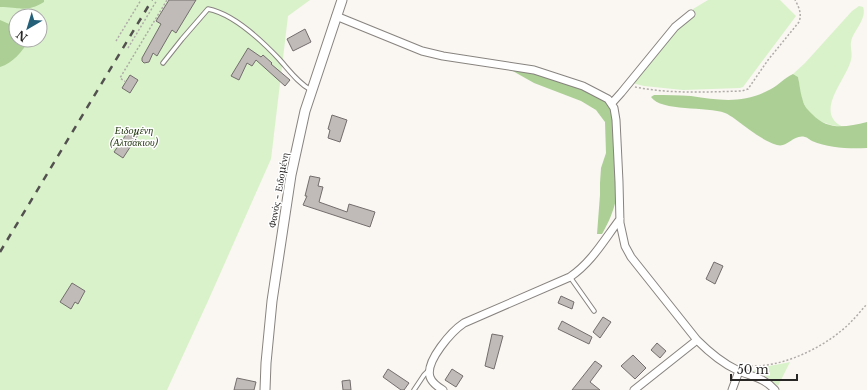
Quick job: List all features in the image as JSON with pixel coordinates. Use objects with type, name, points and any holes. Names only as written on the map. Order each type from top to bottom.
[{"type":"street","name":"Φανός - Ειδομένη","points":[[265,390],[272,301],[281,237],[297,146],[305,111],[342,0]]},
{"type":"street","points":[[612,103],[628,86],[675,27],[691,14]]},
{"type":"street","points":[[336,16],[396,41],[431,53],[517,66],[556,76],[594,90],[608,99],[614,108],[617,133],[620,219],[623,241],[631,257],[697,340],[722,361],[739,371],[765,381],[775,390]]},
{"type":"street","points":[[443,390],[433,383],[429,375],[429,370],[440,348],[457,328],[464,323],[570,277],[579,271],[592,259],[620,219]]},
{"type":"street","points":[[634,390],[697,340]]},
{"type":"street","points":[[732,390],[739,371]]},
{"type":"lane","points":[[163,63],[201,16],[208,9],[215,10],[239,24],[261,41],[300,82],[312,90]]},
{"type":"lane","points":[[570,277],[594,311]]},
{"type":"lane","points":[[414,390],[429,370]]},
{"type":"path","points":[[116,41],[141,0]]},
{"type":"path","points":[[128,48],[157,0]]},
{"type":"path","points":[[126,82],[120,78],[167,0]]},
{"type":"path","points":[[628,86],[658,91],[687,93],[742,91],[748,89],[768,60],[799,22],[801,17],[800,11],[795,0]]},
{"type":"path","points":[[739,371],[744,367],[765,366],[790,359],[822,344],[841,331],[867,304]]},
{"type":"green space","name":"Ειδομένη (Αλτσάκιου)","points":[[0,0],[310,0],[288,16],[271,159],[167,390],[0,390]]},
{"type":"green space","points":[[0,0],[44,0],[44,2],[38,5],[27,8],[0,7]]},
{"type":"green space","points":[[708,0],[780,0],[796,16],[743,87],[683,90],[644,86],[632,83],[676,28],[692,17],[693,9]]},
{"type":"green space","points":[[859,6],[863,7],[864,15],[852,38],[851,60],[831,105],[831,113],[835,121],[843,127],[830,125],[814,117],[809,112],[802,98],[798,77],[793,74],[805,63],[852,11]]},
{"type":"green space","points":[[0,20],[8,24],[8,48],[24,48],[9,63],[0,67]]},
{"type":"green space","points":[[511,70],[526,71],[593,93],[610,107],[614,124],[617,191],[609,221],[602,234],[597,234],[601,168],[606,153],[605,122],[596,110],[581,101],[534,83]]},
{"type":"green space","points":[[793,74],[798,77],[804,105],[824,123],[845,126],[867,122],[867,148],[832,147],[812,141],[806,137],[797,137],[784,145],[777,145],[760,137],[725,113],[664,105],[656,102],[651,97],[654,95],[677,95],[720,100],[748,98],[767,91]]},
{"type":"green space","points":[[790,362],[778,386],[765,376],[754,372],[755,369]]},
{"type":"building","points":[[169,0],[196,0],[176,33],[172,30],[157,56],[153,53],[149,62],[144,63],[142,58],[161,24],[156,21]]},
{"type":"building","points":[[305,29],[311,42],[293,51],[287,39]]},
{"type":"building","points":[[248,48],[261,57],[263,55],[290,80],[285,86],[256,60],[252,66],[247,63],[239,80],[231,76]]},
{"type":"building","points":[[130,75],[138,80],[130,93],[122,88]]},
{"type":"building","points":[[332,115],[347,120],[340,142],[328,138],[330,130],[328,129]]},
{"type":"building","points":[[130,129],[138,135],[123,158],[114,152]]},
{"type":"building","points":[[310,176],[320,178],[318,186],[323,187],[319,202],[347,212],[349,204],[375,212],[370,227],[303,205],[307,196],[305,196]]},
{"type":"building","points":[[714,262],[723,266],[715,284],[706,279]]},
{"type":"building","points":[[72,283],[85,291],[78,304],[75,302],[71,309],[60,302]]},
{"type":"building","points":[[561,296],[574,302],[572,309],[558,303]]},
{"type":"building","points":[[603,317],[611,322],[600,338],[593,332]]},
{"type":"building","points":[[562,321],[592,337],[589,344],[558,329]]},
{"type":"building","points":[[492,334],[503,336],[494,369],[485,366]]},
{"type":"building","points":[[657,343],[666,351],[660,358],[651,350]]},
{"type":"building","points":[[633,355],[646,368],[635,379],[621,366]]},
{"type":"building","points":[[595,361],[602,366],[590,382],[600,390],[572,390]]},
{"type":"building","points":[[388,369],[409,383],[404,390],[401,390],[383,377]]},
{"type":"building","points":[[452,369],[463,376],[456,387],[445,380]]},
{"type":"building","points":[[237,378],[256,382],[254,390],[234,390]]},
{"type":"building","points":[[350,380],[351,390],[343,390],[342,381]]},
{"type":"railway","points":[[0,252],[152,0]]}]
